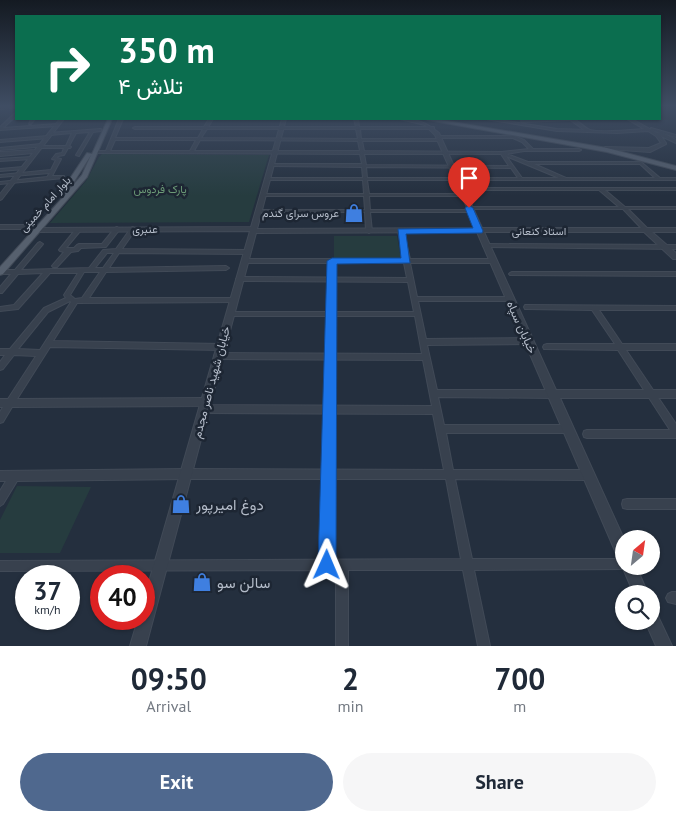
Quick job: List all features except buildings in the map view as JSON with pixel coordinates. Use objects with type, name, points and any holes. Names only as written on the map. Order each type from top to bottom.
[{"type":"main road","name":"بلوار امام خمینی","points":[[0,261],[37,228],[75,175],[97,136]]},
{"type":"main road","name":"بلوار امام خمینی","points":[[0,272],[86,174],[103,136]]},
{"type":"main road","points":[[527,136],[607,150],[676,166]]},
{"type":"main road","points":[[538,136],[607,148],[676,166]]},
{"type":"main road","points":[[75,175],[86,174]]},
{"type":"street","points":[[0,155],[18,136]]},
{"type":"street","points":[[0,140],[25,136]]},
{"type":"street","points":[[1,195],[48,136]]},
{"type":"street","points":[[48,178],[59,159],[54,159],[57,155],[64,154],[73,136]]},
{"type":"street","points":[[78,155],[89,136]]},
{"type":"street","points":[[108,152],[115,136]]},
{"type":"street","points":[[191,152],[201,136]]},
{"type":"street","points":[[358,136],[364,165],[369,231]]},
{"type":"street","points":[[607,148],[638,151],[660,147],[664,143],[659,136]]},
{"type":"street","points":[[663,136],[676,142]]},
{"type":"street","name":"خیابان سپاه","points":[[439,138],[615,535]]},
{"type":"street","points":[[114,139],[358,140],[514,138],[523,141],[532,150]]},
{"type":"street","name":"خیابان شهید ناصر مجدم","points":[[138,646],[278,139]]},
{"type":"street","points":[[7,148],[82,150]]},
{"type":"street","points":[[0,155],[39,148]]},
{"type":"street","points":[[96,152],[502,153],[532,150],[579,150]]},
{"type":"street","points":[[554,150],[568,163]]},
{"type":"street","points":[[502,153],[566,179]]},
{"type":"street","points":[[502,153],[521,179]]},
{"type":"street","points":[[0,155],[31,158]]},
{"type":"street","points":[[529,163],[641,163],[659,179]]},
{"type":"street","points":[[271,165],[512,167]]},
{"type":"street","points":[[0,170],[23,168]]},
{"type":"street","points":[[0,176],[52,171]]},
{"type":"street","points":[[0,183],[62,177]]},
{"type":"street","points":[[267,179],[365,179],[460,188],[676,189]]},
{"type":"street","points":[[263,195],[366,195],[460,188],[521,179],[676,179]]},
{"type":"street","points":[[585,179],[624,208],[676,257]]},
{"type":"street","points":[[258,211],[676,208]]},
{"type":"street","points":[[0,227],[37,228]]},
{"type":"street","name":"عنبری","points":[[37,228],[253,228]]},
{"type":"street","name":"عنبری","points":[[37,228],[117,230],[253,228]]},
{"type":"street","name":"استاد کنعانی","points":[[253,228],[369,231],[676,230]]},
{"type":"street","points":[[84,300],[133,229]]},
{"type":"street","points":[[78,230],[62,250],[76,250],[79,246],[104,246],[117,230]]},
{"type":"street","points":[[401,231],[484,646]]},
{"type":"street","points":[[0,291],[40,244]]},
{"type":"street","points":[[486,246],[666,247],[676,249]]},
{"type":"street","points":[[55,266],[69,250]]},
{"type":"street","points":[[91,270],[105,251],[332,261],[492,261]]},
{"type":"street","points":[[327,565],[332,261]]},
{"type":"street","points":[[0,272],[106,268],[226,268]]},
{"type":"street","points":[[72,300],[67,295],[83,270]]},
{"type":"street","points":[[0,309],[16,307],[48,271]]},
{"type":"street","points":[[512,274],[676,274]]},
{"type":"street","points":[[240,279],[410,280]]},
{"type":"street","points":[[414,299],[509,299]]},
{"type":"street","points":[[0,367],[46,310],[72,300],[234,300]]},
{"type":"street","points":[[0,419],[42,353],[72,300]]},
{"type":"street","points":[[526,307],[676,308]]},
{"type":"street","points":[[594,307],[676,432]]},
{"type":"street","points":[[230,314],[417,314]]},
{"type":"street","points":[[423,342],[528,341]]},
{"type":"street","points":[[46,344],[330,357],[426,357]]},
{"type":"street","points":[[548,347],[676,347]]},
{"type":"street","points":[[0,352],[42,353]]},
{"type":"street","points":[[433,393],[676,394]]},
{"type":"street","points":[[0,403],[329,410],[436,410]]},
{"type":"street","points":[[440,429],[568,429]]},
{"type":"street","points":[[587,434],[676,432]]},
{"type":"street","points":[[0,476],[186,474],[588,475]]},
{"type":"street","points":[[0,500],[14,476]]},
{"type":"street","points":[[626,504],[676,504]]},
{"type":"street","points":[[0,566],[615,564]]},
{"type":"street","points":[[342,565],[342,646]]},
{"type":"street","points":[[657,630],[664,646]]},
{"type":"green space","name":"پارک فردوس","points":[[102,154],[269,155],[249,222],[50,223],[86,181]]},
{"type":"green space","points":[[334,236],[397,236],[401,259],[334,258]]},
{"type":"green space","points":[[17,486],[91,487],[60,553],[0,553],[0,520]]},
{"type":"place","name":"عروس سرای گندم","points":[[354,213]]},
{"type":"place","name":"دوغ امیرپور","points":[[181,504]]},
{"type":"place","name":"سالن سو","points":[[202,582]]},
{"type":"route","points":[[327,565],[332,261],[407,261],[401,231],[479,231],[469,208]]}]
